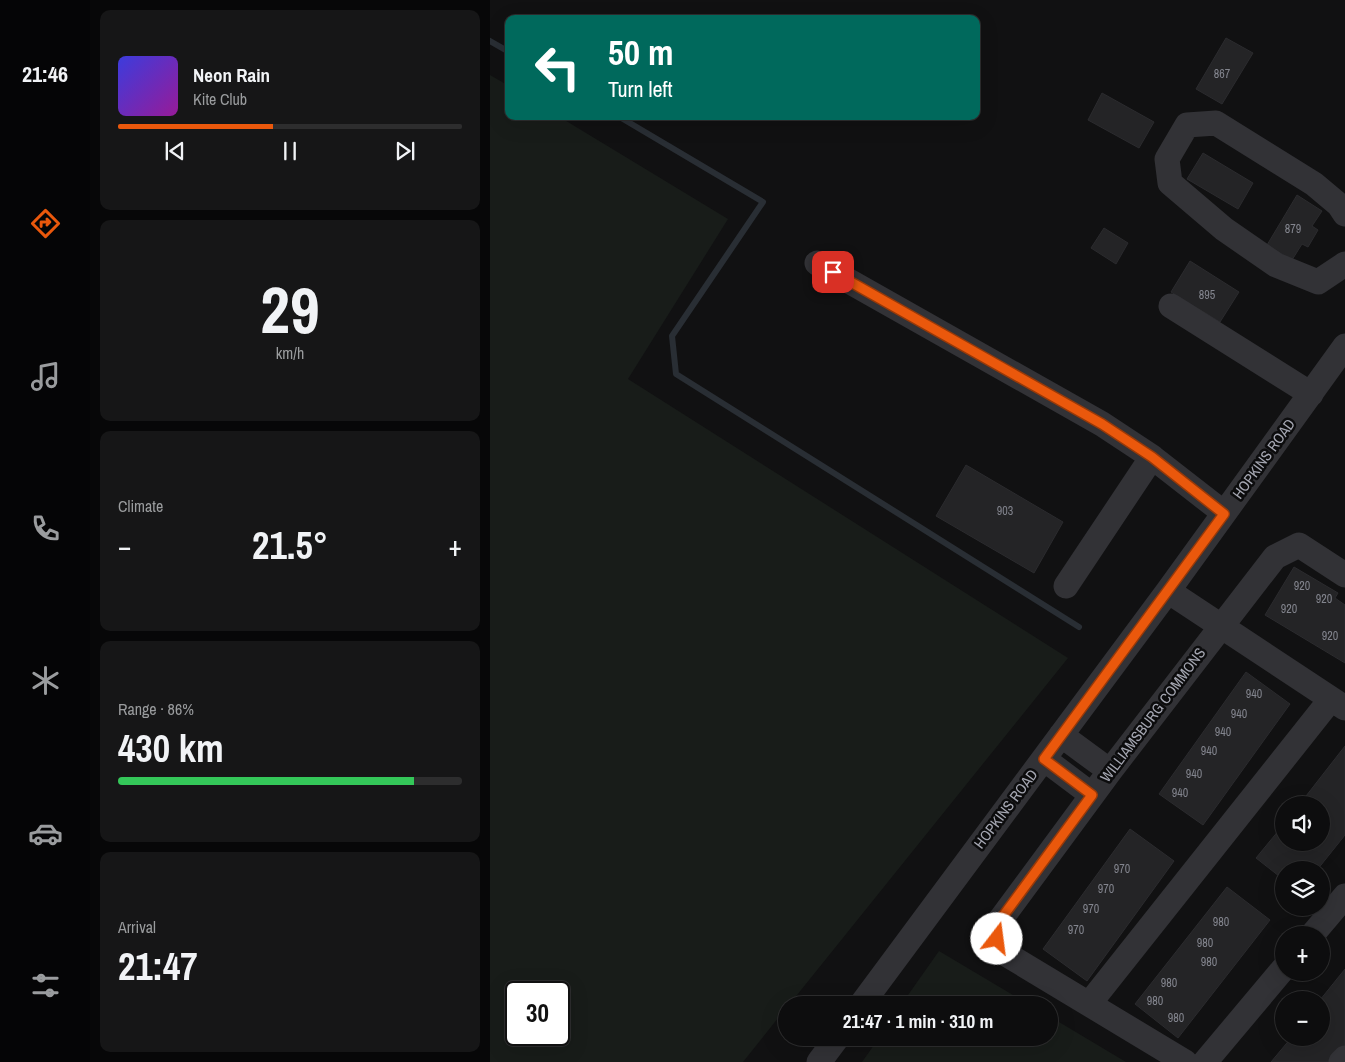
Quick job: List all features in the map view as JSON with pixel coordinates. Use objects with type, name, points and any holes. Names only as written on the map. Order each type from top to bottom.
[{"type":"street","points":[[1345,214],[1339,206],[1314,184],[1216,123],[1187,125],[1166,160],[1170,183],[1224,228],[1276,265],[1318,282],[1345,264]]},
{"type":"street","points":[[817,263],[1102,424],[1152,457],[1224,514]]},
{"type":"street","points":[[1171,306],[1311,394]]},
{"type":"street","name":"HOPKINS ROAD","points":[[868,996],[1168,591],[1311,394],[1342,357]]},
{"type":"street","points":[[1066,586],[1152,457]]},
{"type":"street","name":"WILLIAMSBURG COMMONS","points":[[1185,1062],[1006,954],[997,939],[998,923],[1110,771],[1275,557],[1299,545],[1345,575]]},
{"type":"street","points":[[1089,1004],[1338,704],[1168,591]]},
{"type":"street","points":[[1061,735],[1110,771]]},
{"type":"street","points":[[1044,759],[1092,795]]},
{"type":"street","points":[[1320,926],[1345,896]]},
{"type":"street","points":[[1205,1062],[1275,979]]},
{"type":"street","points":[[819,1062],[831,1046]]},
{"type":"street","points":[[1341,1062],[1345,1058]]},
{"type":"shaded area","points":[[490,75],[505,84],[505,120],[565,120],[728,219],[628,379],[1068,658],[796,996],[778,996],[778,1018],[743,1062],[490,1062]]},
{"type":"shaded area","points":[[939,951],[1015,996],[907,996]]},
{"type":"shaded area","points":[[1058,1021],[1126,1062],[862,1062],[873,1046],[1058,1046]]},
{"type":"building","points":[[1226,38],[1253,53],[1222,104],[1196,89]]},
{"type":"building","points":[[1102,93],[1154,122],[1139,148],[1088,120]]},
{"type":"building","points":[[1203,153],[1253,183],[1238,209],[1187,179]]},
{"type":"building","points":[[1297,195],[1322,211],[1312,226],[1318,230],[1308,247],[1302,244],[1292,260],[1267,245]]},
{"type":"building","points":[[1104,228],[1128,243],[1116,264],[1091,248]]},
{"type":"building","points":[[1190,261],[1239,292],[1220,322],[1171,292]]},
{"type":"building","points":[[966,465],[1063,522],[1034,573],[936,516]]},
{"type":"building","points":[[1294,567],[1338,593],[1335,598],[1345,605],[1345,663],[1265,615]]},
{"type":"building","points":[[1246,672],[1290,704],[1203,825],[1159,794]]},
{"type":"building","points":[[1345,746],[1345,835],[1324,861],[1275,861],[1275,873],[1256,858],[1275,835],[1275,851],[1330,851],[1330,796],[1306,796]]},
{"type":"building","points":[[1130,829],[1174,861],[1087,981],[1043,949]]},
{"type":"building","points":[[1227,887],[1270,920],[1178,1038],[1135,1004]]},
{"type":"building","points":[[1345,969],[1345,1056],[1340,1062],[1271,1062],[1284,1046],[1330,1046],[1330,991],[1327,991]]},
{"type":"waterway","points":[[490,41],[505,50]]},
{"type":"waterway","points":[[625,120],[763,202],[672,336],[676,374],[1079,627]]},
{"type":"route","points":[[833,272],[1102,424],[1152,457],[1224,514],[1044,759],[1092,795],[998,923],[997,939]]}]
